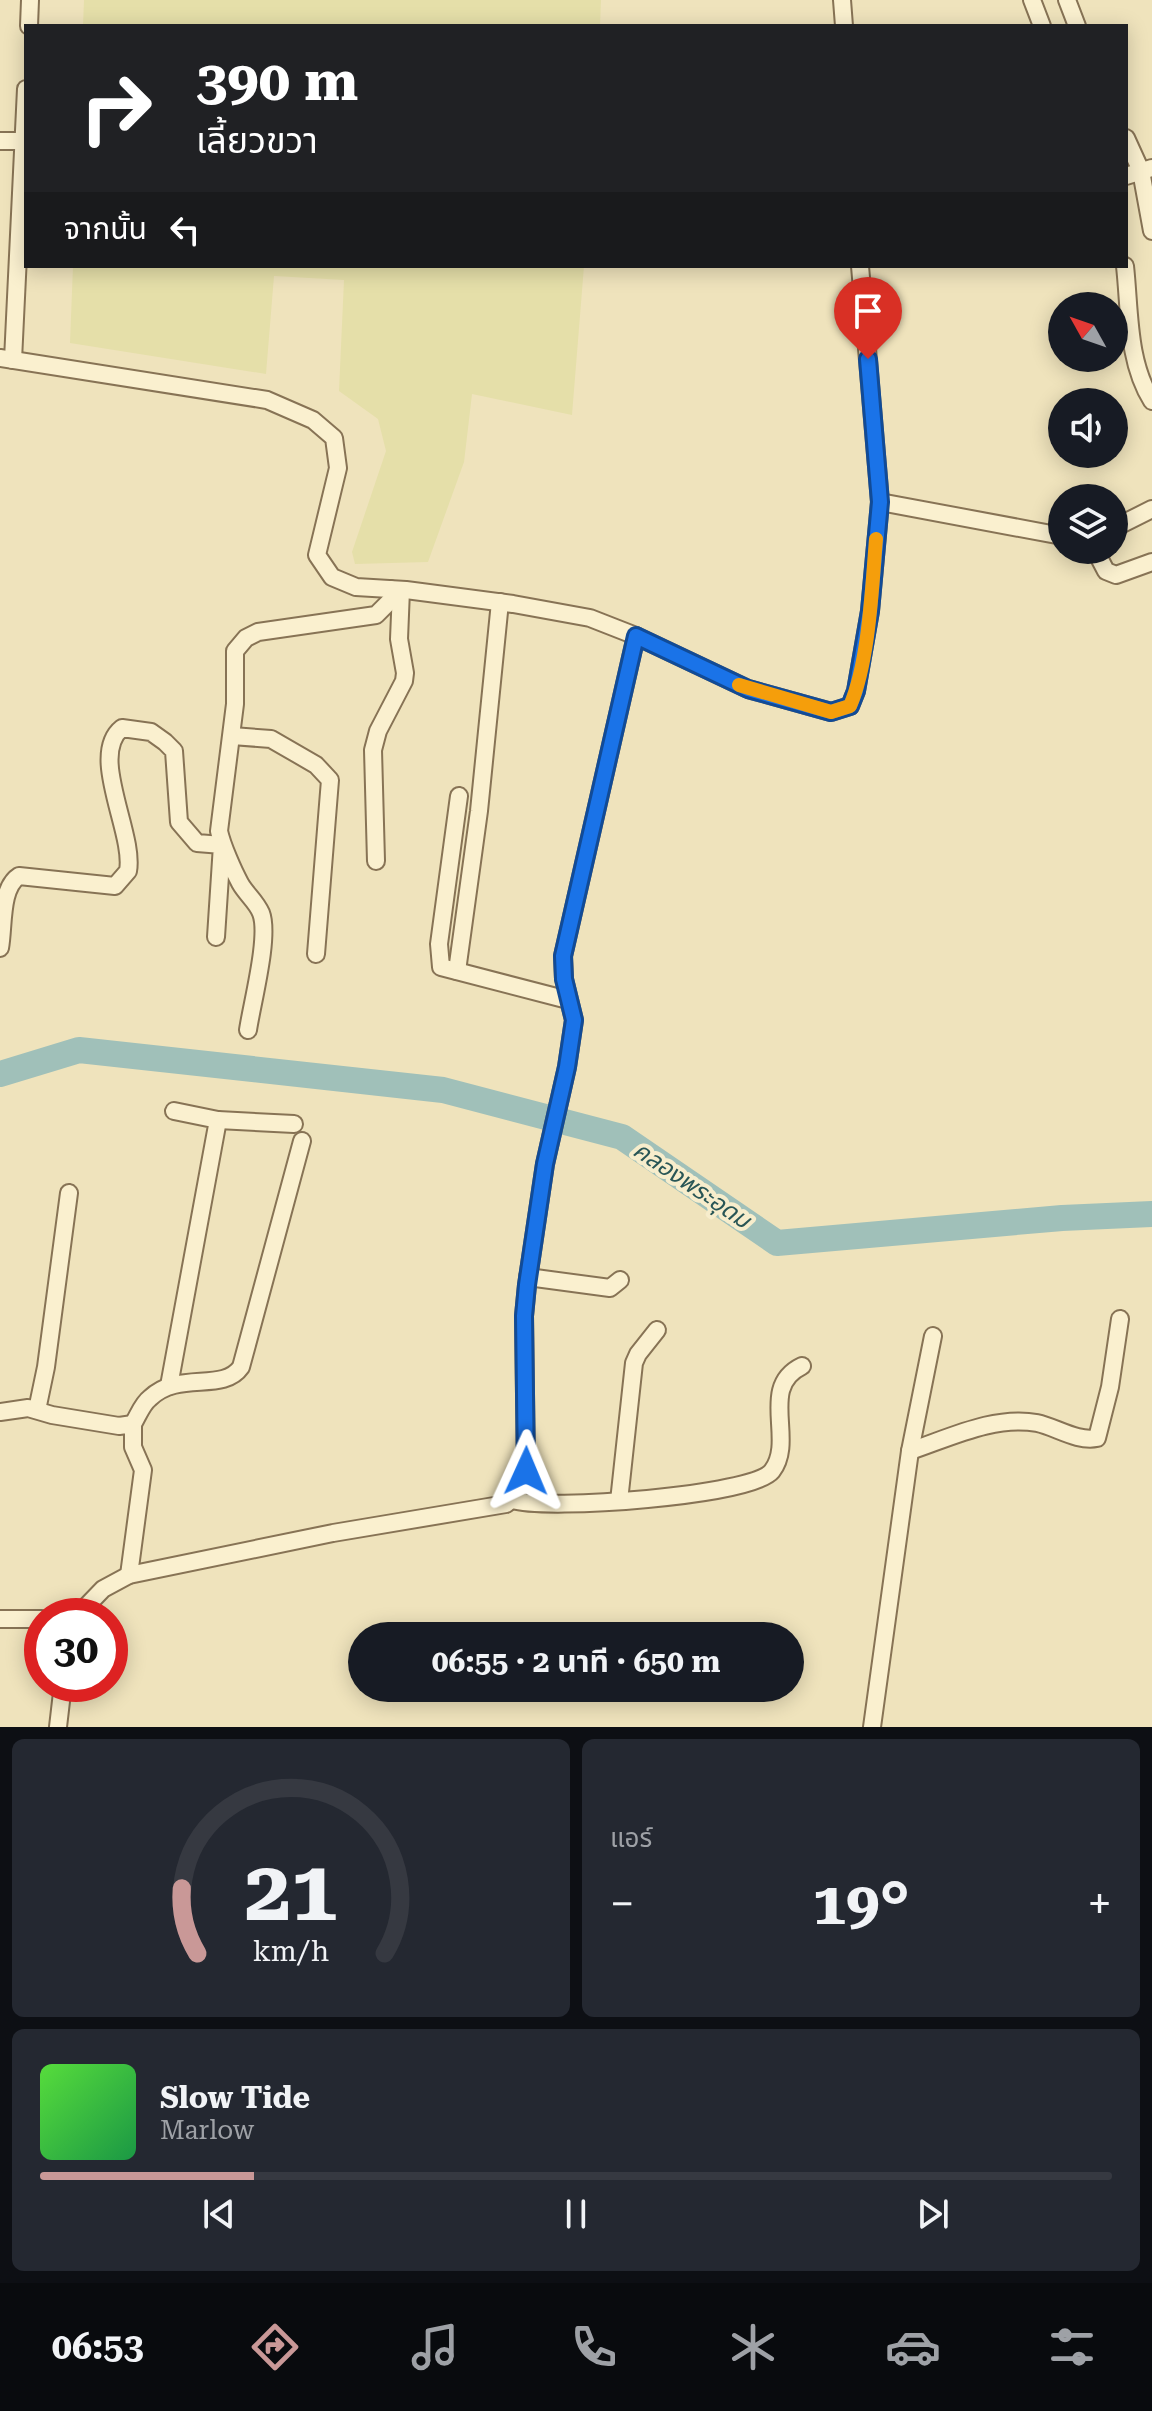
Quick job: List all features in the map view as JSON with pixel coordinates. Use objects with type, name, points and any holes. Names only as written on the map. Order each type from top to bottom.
[{"type":"street","points":[[29,24],[30,0]]},
{"type":"street","points":[[842,0],[844,24]]},
{"type":"street","points":[[1032,0],[1041,24]]},
{"type":"street","points":[[1067,0],[1076,24]]},
{"type":"street","points":[[0,141],[24,141],[7,359],[267,400],[313,420],[334,438],[338,468],[317,555],[332,577],[356,587],[500,602],[590,618],[636,636],[748,689],[831,712],[850,706],[856,691],[870,611],[880,502],[860,268]]},
{"type":"street","points":[[1128,143],[1140,172],[1152,231]]},
{"type":"street","points":[[1125,268],[1132,347],[1142,386],[1152,401]]},
{"type":"street","points":[[880,502],[1048,533]]},
{"type":"street","points":[[1128,521],[1152,509]]},
{"type":"street","points":[[1103,564],[1109,574],[1116,575],[1152,562]]},
{"type":"street","points":[[216,937],[222,845],[220,810],[227,786],[235,651],[238,645],[258,632],[376,615],[393,598],[395,589]]},
{"type":"street","points":[[376,861],[373,750],[378,731],[404,681],[395,589]]},
{"type":"street","points":[[457,971],[479,811],[500,602]]},
{"type":"street","points":[[513,1500],[526,1471],[524,1316],[528,1277],[545,1164],[567,1067],[574,1020],[568,1000],[563,956],[636,636]]},
{"type":"street","points":[[0,948],[7,892],[19,876],[115,886],[128,871],[127,847],[109,759],[111,741],[122,728],[151,732],[174,751],[179,822],[197,843],[222,845]]},
{"type":"street","points":[[232,736],[271,739],[316,765],[330,780],[316,954]]},
{"type":"street","points":[[459,796],[438,963],[441,967],[568,1000]]},
{"type":"street","points":[[222,845],[240,883],[263,916],[264,939],[248,1030]]},
{"type":"street","points":[[174,1111],[218,1120],[294,1124]]},
{"type":"street","points":[[169,1386],[218,1120]]},
{"type":"street","points":[[129,1575],[143,1470],[133,1447],[133,1424],[147,1400],[169,1386],[190,1381],[219,1381],[229,1378],[241,1367],[302,1141]]},
{"type":"street","points":[[37,1410],[46,1367],[69,1193]]},
{"type":"street","points":[[528,1277],[610,1288],[620,1280]]},
{"type":"street","points":[[910,1451],[1000,1422],[1036,1423],[1085,1438],[1097,1438],[1110,1387],[1120,1319]]},
{"type":"street","points":[[619,1501],[634,1363],[657,1330]]},
{"type":"street","points":[[872,1727],[910,1451],[933,1336]]},
{"type":"street","points":[[94,1598],[103,1589],[129,1575],[513,1500],[544,1506],[619,1501],[733,1487],[757,1480],[771,1472],[780,1439],[782,1386],[790,1371],[802,1366]]},
{"type":"street","points":[[0,1412],[28,1408],[119,1426],[133,1424]]},
{"type":"street","points":[[0,1619],[24,1619]]},
{"type":"street","points":[[58,1727],[61,1702]]},
{"type":"shaded area","points":[[84,0],[601,0],[600,24],[83,24]]},
{"type":"shaded area","points":[[73,268],[584,268],[572,415],[472,394],[464,462],[428,562],[355,564],[352,552],[386,451],[378,419],[339,391],[344,280],[274,276],[266,374],[70,343]]},
{"type":"waterway","name":"คลองพระอุดม","points":[[0,1074],[79,1050],[443,1090],[622,1137],[777,1243],[1062,1218],[1152,1214]]},
{"type":"slow traffic","points":[[739,685],[831,712],[850,706],[856,691],[870,611],[876,539]]},
{"type":"route","points":[[526,1471],[524,1316],[527,1285],[545,1164],[567,1067],[574,1020],[564,979],[563,956],[636,636],[748,689],[831,712],[850,706],[856,691],[870,611],[880,502],[868,359]]}]
